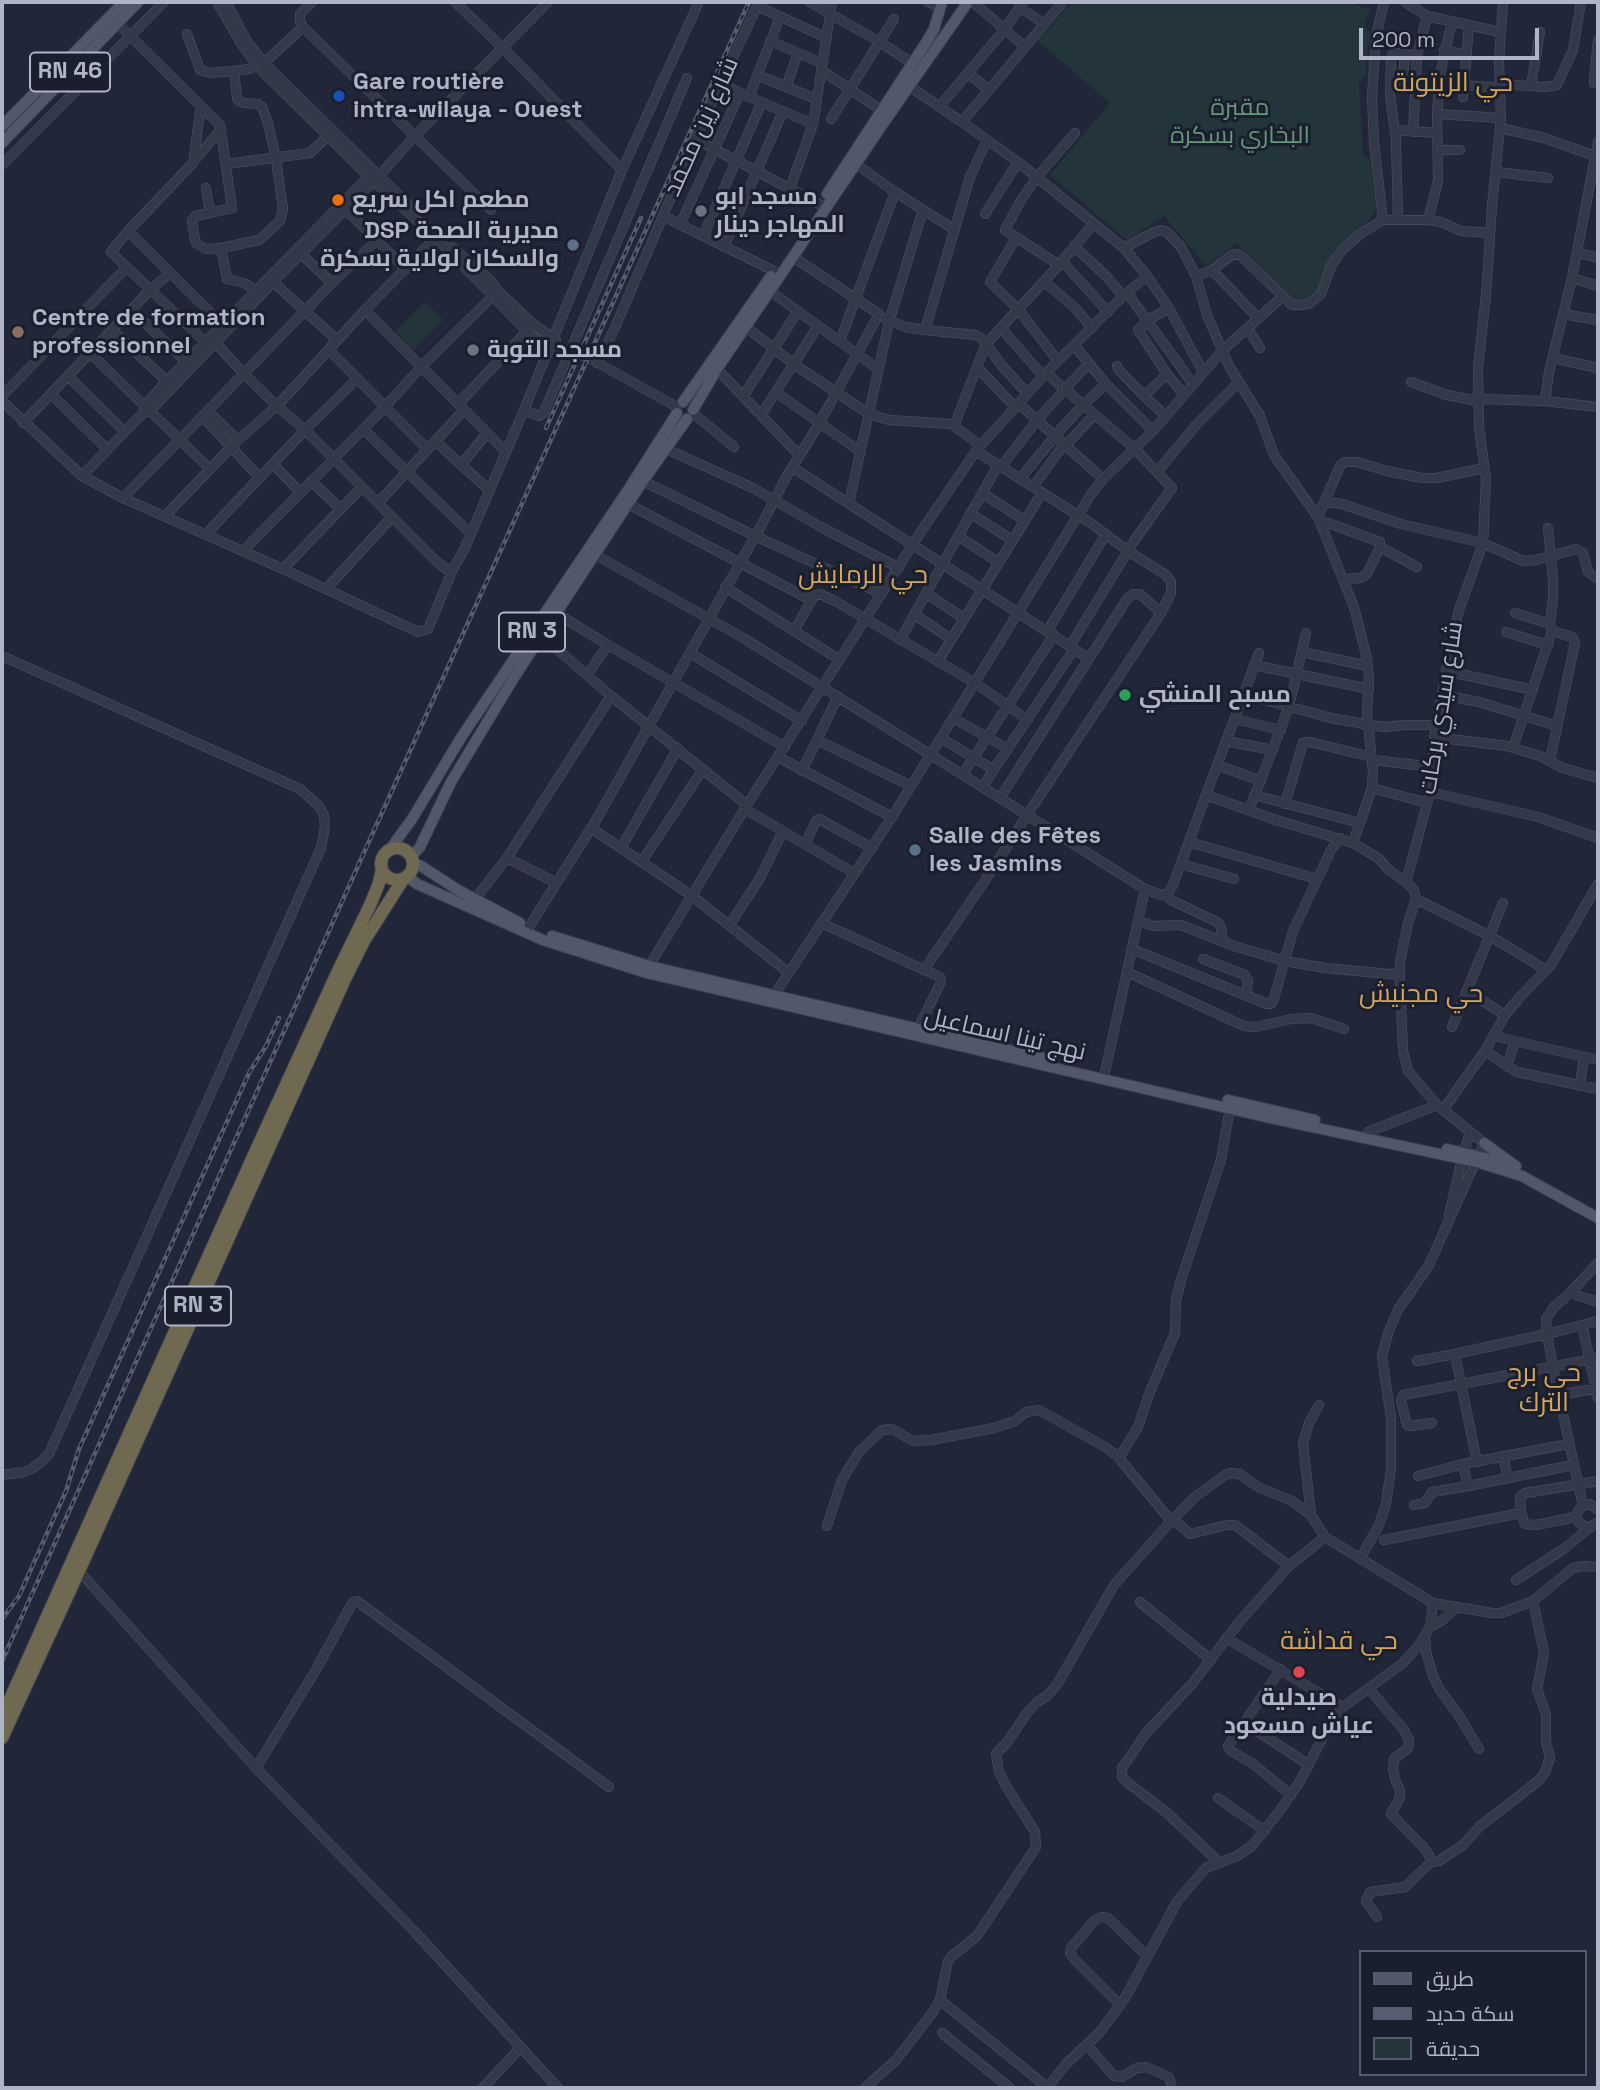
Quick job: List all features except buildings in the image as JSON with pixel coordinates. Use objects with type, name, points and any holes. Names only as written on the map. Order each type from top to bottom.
[{"type":"highway","points":[[395,849],[402,850],[412,860],[411,873],[406,877],[391,879],[382,869],[383,857],[395,849]]},
{"type":"highway","name":"RN 3","points":[[2,1717],[283,1091],[372,903],[382,869]]},
{"type":"highway","name":"RN 3","points":[[2,1738],[345,979],[364,942],[406,877]]},
{"type":"main road","name":"RN 46","points":[[2,126],[124,2]]},
{"type":"main road","name":"RN 46","points":[[2,143],[138,2]]},
{"type":"main road","name":"RN 3","points":[[412,860],[451,782],[482,729],[594,554],[968,2]]},
{"type":"main road","name":"RN 3","points":[[388,852],[412,819],[462,736],[630,487],[679,407],[821,205],[913,64],[934,29],[942,4]]},
{"type":"main road","points":[[679,407],[689,403],[691,414]]},
{"type":"main road","name":"نهج تينا اسماعيل","points":[[412,860],[475,899],[529,927],[584,947],[771,998],[1230,1108],[1516,1166],[1598,1210]]},
{"type":"main road","name":"نهج تينا اسماعيل","points":[[406,877],[566,948],[676,981],[771,998]]},
{"type":"main road","name":"نهج تينا اسماعيل","points":[[916,1032],[1105,1072],[1463,1156]]},
{"type":"main road","points":[[1485,1143],[1516,1166]]},
{"type":"main road","name":"نهج تينا اسماعيل","points":[[1478,1159],[1522,1176],[1598,1218]]},
{"type":"street","points":[[2,165],[164,2]]},
{"type":"street","points":[[217,2],[242,45],[328,136],[376,175]]},
{"type":"street","points":[[226,2],[260,64],[438,236],[490,280],[496,293],[531,328],[547,349],[569,351]]},
{"type":"street","points":[[312,2],[300,14],[303,27],[491,210]]},
{"type":"street","points":[[455,2],[622,170]]},
{"type":"street","points":[[82,476],[255,290],[376,175],[548,2]]},
{"type":"street","points":[[127,268],[2,399],[23,423],[82,476],[123,498],[283,569],[413,631],[428,629],[524,410],[622,170],[699,2]]},
{"type":"street","points":[[809,2],[913,64]]},
{"type":"street","points":[[790,188],[813,124],[832,2]]},
{"type":"street","points":[[928,2],[942,4]]},
{"type":"street","points":[[973,2],[1025,47]]},
{"type":"street","points":[[1383,220],[1371,97],[1376,36],[1384,2]]},
{"type":"street","points":[[1405,2],[1427,16],[1500,32]]},
{"type":"street","name":"شارع سيدي بركات","points":[[1405,882],[1430,792],[1434,737],[1458,613],[1483,544],[1486,494],[1478,400],[1480,338],[1497,172],[1503,2]]},
{"type":"street","points":[[1464,85],[1557,85],[1573,50],[1581,2]]},
{"type":"street","points":[[962,122],[1059,3]]},
{"type":"street","points":[[758,4],[827,38]]},
{"type":"street","name":"شارع زين محمد","points":[[758,4],[695,139],[663,216],[774,271]]},
{"type":"street","points":[[940,106],[1004,29],[1021,4],[1044,24]]},
{"type":"street","points":[[1413,132],[1417,56],[1427,16]]},
{"type":"street","points":[[680,225],[715,149],[757,75],[780,17]]},
{"type":"street","points":[[831,119],[894,19]]},
{"type":"street","points":[[1429,220],[1438,181],[1437,114],[1444,50],[1452,21]]},
{"type":"street","points":[[118,24],[221,129],[232,208],[193,218],[195,240],[206,249],[259,240],[280,221],[283,209],[276,159],[266,116],[258,104],[239,101],[234,71]]},
{"type":"street","points":[[1463,97],[1469,25]]},
{"type":"street","points":[[187,34],[200,70],[211,73],[234,71],[260,64],[303,27]]},
{"type":"street","points":[[1531,86],[1540,32]]},
{"type":"street","points":[[771,41],[821,66],[881,110]]},
{"type":"street","points":[[1596,84],[1598,41]]},
{"type":"street","points":[[1444,50],[1467,55]]},
{"type":"street","points":[[786,87],[798,53]]},
{"type":"street","points":[[1398,219],[1396,130],[1390,95],[1391,60],[1394,53],[1417,56]]},
{"type":"street","points":[[1402,89],[1405,54]]},
{"type":"street","points":[[968,73],[989,90]]},
{"type":"street","points":[[757,75],[816,99]]},
{"type":"street","points":[[524,410],[538,416],[544,412],[687,78]]},
{"type":"street","points":[[721,83],[813,124]]},
{"type":"street","points":[[909,86],[1018,162],[1124,247],[1169,308],[1203,372]]},
{"type":"street","points":[[703,236],[762,103]]},
{"type":"street","points":[[193,163],[201,106]]},
{"type":"street","points":[[724,247],[783,111]]},
{"type":"street","points":[[1437,114],[1500,123],[1544,138],[1597,149],[1545,401]]},
{"type":"street","points":[[221,129],[111,252],[305,430],[436,561],[446,569],[453,569]]},
{"type":"street","points":[[1396,130],[1437,133]]},
{"type":"street","points":[[1075,133],[1037,177],[1005,228],[1006,232],[1061,263],[1108,312]]},
{"type":"street","points":[[226,164],[310,153],[328,136]]},
{"type":"street","points":[[695,139],[821,205]]},
{"type":"street","points":[[925,330],[970,177],[987,140]]},
{"type":"street","points":[[1438,150],[1460,150]]},
{"type":"street","points":[[985,214],[1018,162]]},
{"type":"street","points":[[856,164],[955,230]]},
{"type":"street","points":[[1497,172],[1548,178]]},
{"type":"street","points":[[169,384],[186,362],[273,282],[376,175]]},
{"type":"street","points":[[206,188],[209,214]]},
{"type":"street","points":[[840,341],[895,192]]},
{"type":"street","points":[[1586,200],[1598,205]]},
{"type":"street","points":[[345,209],[406,268]]},
{"type":"street","points":[[849,503],[889,322],[923,210]]},
{"type":"street","points":[[597,363],[663,216]]},
{"type":"street","points":[[1196,276],[1212,270],[1233,254],[1240,255],[1292,305],[1309,304],[1321,294],[1331,266],[1341,251],[1360,234],[1383,220],[1429,220],[1461,231],[1490,233]]},
{"type":"street","points":[[954,426],[986,344],[1094,223]]},
{"type":"street","points":[[1124,247],[1162,230],[1181,247],[1196,276],[1207,315],[1222,351],[1238,383],[1261,416],[1274,455],[1319,519],[1344,579],[1363,634],[1368,666],[1367,713],[1373,758],[1372,788],[1353,843]]},
{"type":"street","points":[[128,231],[222,324]]},
{"type":"street","points":[[165,516],[234,444],[277,406],[365,310],[438,236]]},
{"type":"street","points":[[1016,238],[990,282],[1018,309],[1058,361]]},
{"type":"street","points":[[123,498],[376,241]]},
{"type":"street","points":[[1074,246],[1125,295],[1192,384]]},
{"type":"street","points":[[221,248],[227,279],[242,282],[255,290]]},
{"type":"street","points":[[1577,252],[1598,258]]},
{"type":"street","points":[[301,254],[332,283]]},
{"type":"street","points":[[793,257],[889,322],[925,330],[976,335],[1027,393]]},
{"type":"street","points":[[1212,270],[1258,318]]},
{"type":"street","points":[[23,423],[150,290],[170,273]]},
{"type":"street","points":[[649,966],[746,807],[978,448],[1044,374],[1147,276]]},
{"type":"street","points":[[1572,278],[1598,286]]},
{"type":"street","points":[[1044,281],[1092,327]]},
{"type":"street","points":[[273,282],[337,340]]},
{"type":"street","points":[[770,291],[878,369]]},
{"type":"street","points":[[243,551],[496,293]]},
{"type":"street","points":[[771,998],[892,817],[1090,496],[1103,479],[1153,431],[1222,351],[1282,297]]},
{"type":"street","points":[[1169,308],[1147,321],[1138,330],[1184,395]]},
{"type":"street","points":[[132,310],[186,362]]},
{"type":"street","points":[[365,310],[505,451]]},
{"type":"street","points":[[744,395],[798,311]]},
{"type":"street","points":[[529,927],[591,828],[879,314]]},
{"type":"street","points":[[1563,314],[1598,320]]},
{"type":"street","points":[[761,415],[818,326]]},
{"type":"street","points":[[746,327],[794,365],[869,414],[888,421],[954,426],[1000,466],[1106,534],[1169,578],[1172,585],[1161,613],[925,970]]},
{"type":"street","points":[[531,328],[553,338],[569,351],[679,407]]},
{"type":"street","points":[[378,503],[408,472],[531,328]]},
{"type":"street","points":[[983,786],[1028,720],[1128,551],[1172,488],[1135,449],[1044,374],[1001,328]]},
{"type":"street","points":[[1248,328],[1260,348]]},
{"type":"street","points":[[112,330],[169,384]]},
{"type":"street","points":[[1074,345],[1106,384],[1153,431]]},
{"type":"street","points":[[328,350],[427,449]]},
{"type":"street","points":[[90,353],[210,469]]},
{"type":"street","points":[[1553,358],[1598,368]]},
{"type":"street","points":[[900,639],[970,513],[1000,466],[1037,419],[1089,363]]},
{"type":"street","points":[[1117,366],[1166,416]]},
{"type":"street","points":[[976,367],[1103,479]]},
{"type":"street","points":[[717,369],[799,455]]},
{"type":"street","points":[[1144,396],[1167,374]]},
{"type":"street","points":[[68,376],[124,431]]},
{"type":"street","points":[[206,534],[357,379]]},
{"type":"street","points":[[1411,382],[1447,395],[1478,400],[1545,401],[1598,407]]},
{"type":"street","points":[[1157,472],[1197,424],[1238,383]]},
{"type":"street","points":[[1020,479],[1083,405],[1106,384]]},
{"type":"street","points":[[777,393],[861,452]]},
{"type":"street","points":[[51,394],[107,449]]},
{"type":"street","points":[[691,414],[734,447]]},
{"type":"street","points":[[206,415],[234,444],[260,478]]},
{"type":"street","points":[[938,661],[1013,540],[1065,444],[1094,415]]},
{"type":"street","points":[[363,429],[470,533]]},
{"type":"street","points":[[462,464],[487,433]]},
{"type":"street","points":[[435,441],[489,489]]},
{"type":"street","points":[[666,449],[753,488],[899,568]]},
{"type":"street","points":[[1319,519],[1340,466],[1349,461],[1422,478],[1444,477],[1484,468]]},
{"type":"street","points":[[273,464],[300,492]]},
{"type":"street","points":[[792,467],[1088,658]]},
{"type":"street","points":[[311,481],[341,509]]},
{"type":"street","points":[[643,481],[882,594]]},
{"type":"street","points":[[283,569],[362,487]]},
{"type":"street","points":[[982,493],[1024,520]]},
{"type":"street","points":[[1326,502],[1342,504],[1401,524],[1483,544],[1523,561],[1568,551],[1581,551],[1588,572],[1598,579]]},
{"type":"street","points":[[628,504],[805,597],[822,595],[975,683],[1028,720]]},
{"type":"street","points":[[970,513],[1013,540]]},
{"type":"street","points":[[326,589],[392,517]]},
{"type":"street","points":[[1319,519],[1380,542],[1380,547],[1364,576],[1344,579]]},
{"type":"street","points":[[1513,748],[1548,645],[1551,627],[1552,556],[1548,528]]},
{"type":"street","points":[[963,774],[1051,633],[1106,534]]},
{"type":"street","points":[[958,536],[998,562]]},
{"type":"street","points":[[1380,547],[1417,567]]},
{"type":"street","points":[[594,554],[823,686],[929,755],[1157,894],[1170,890],[1259,653]]},
{"type":"street","points":[[725,587],[840,660]]},
{"type":"street","points":[[926,593],[963,618]]},
{"type":"street","points":[[1000,798],[1131,595],[1140,594],[1161,613]]},
{"type":"street","points":[[794,631],[814,596]]},
{"type":"street","points":[[556,613],[785,747]]},
{"type":"street","points":[[1515,613],[1551,627],[1575,641],[1550,760]]},
{"type":"street","points":[[914,614],[951,639]]},
{"type":"street","points":[[1506,632],[1548,645]]},
{"type":"street","points":[[1249,810],[1289,707],[1306,633]]},
{"type":"street","points":[[542,636],[746,807],[854,873]]},
{"type":"street","points":[[587,675],[608,645]]},
{"type":"street","points":[[1302,652],[1368,666]]},
{"type":"street","points":[[690,653],[802,721]]},
{"type":"street","points":[[2,656],[300,789],[319,806],[325,827],[321,848],[49,1454],[31,1469],[2,1475]]},
{"type":"street","points":[[1254,665],[1369,689]]},
{"type":"street","points":[[1446,671],[1533,690]]},
{"type":"street","points":[[1243,694],[1331,718],[1370,725],[1436,725]]},
{"type":"street","points":[[475,899],[506,858],[611,695]]},
{"type":"street","points":[[1442,695],[1479,702],[1557,726]]},
{"type":"street","points":[[803,771],[838,696]]},
{"type":"street","points":[[953,718],[1008,749]]},
{"type":"street","points":[[1234,719],[1281,730]]},
{"type":"street","points":[[1434,737],[1513,748],[1550,760],[1563,768],[1598,778]]},
{"type":"street","points":[[941,738],[995,770]]},
{"type":"street","points":[[817,740],[911,786]]},
{"type":"street","points":[[1226,741],[1273,750]]},
{"type":"street","points":[[1285,804],[1303,743],[1310,742],[1373,758],[1433,767]]},
{"type":"street","points":[[621,848],[678,748]]},
{"type":"street","points":[[778,757],[892,817]]},
{"type":"street","points":[[1217,765],[1261,781]]},
{"type":"street","points":[[642,861],[703,769]]},
{"type":"street","points":[[1372,788],[1427,803]]},
{"type":"street","points":[[1430,792],[1538,817],[1598,838]]},
{"type":"street","points":[[1206,795],[1353,843],[1378,858],[1414,890],[1416,900],[1408,923],[1400,975],[1400,1019],[1405,1066],[1440,1108],[1485,1143],[1428,1267],[1393,1319],[1382,1357],[1391,1418],[1391,1469],[1386,1504],[1379,1525],[1360,1559]]},
{"type":"street","points":[[1254,795],[1360,823]]},
{"type":"street","points":[[805,844],[819,819],[872,848]]},
{"type":"street","points":[[591,828],[691,895],[789,973]]},
{"type":"street","points":[[729,926],[760,878],[783,831]]},
{"type":"street","points":[[1132,949],[1267,1004],[1273,1002],[1293,931],[1331,850],[1340,838]]},
{"type":"street","points":[[1189,842],[1317,879]]},
{"type":"street","points":[[506,858],[557,883]]},
{"type":"street","points":[[1181,864],[1234,879]]},
{"type":"street","points":[[1368,1132],[1440,1108],[1485,1051],[1505,1015],[1551,965],[1598,884]]},
{"type":"street","points":[[1105,1072],[1145,889]]},
{"type":"street","points":[[1164,894],[1217,922],[1221,927],[1223,941]]},
{"type":"street","points":[[1416,900],[1490,936],[1546,970]]},
{"type":"street","points":[[1452,1027],[1503,903]]},
{"type":"street","points":[[1138,920],[1154,926],[1181,925],[1285,961],[1325,968],[1400,975]]},
{"type":"street","points":[[821,923],[898,960],[939,976],[941,982],[916,1032]]},
{"type":"street","points":[[1203,959],[1245,975],[1248,981],[1246,996]]},
{"type":"street","points":[[1127,972],[1244,1026],[1256,1027],[1291,1019],[1311,1018],[1327,1021],[1344,1029]]},
{"type":"street","points":[[1467,991],[1505,1015]]},
{"type":"street","points":[[1493,1036],[1598,1060]]},
{"type":"street","points":[[1507,1066],[1515,1041]]},
{"type":"street","points":[[1485,1051],[1517,1072],[1598,1089]]},
{"type":"street","points":[[1580,1086],[1584,1057]]},
{"type":"street","points":[[1119,1458],[1138,1427],[1175,1332],[1176,1300],[1220,1160],[1230,1108]]},
{"type":"street","points":[[1449,1218],[1450,1205],[1471,1132]]},
{"type":"street","points":[[1583,1506],[1553,1368],[1546,1319],[1598,1263]]},
{"type":"street","points":[[1570,1293],[1598,1303]]},
{"type":"street","points":[[1417,1361],[1598,1321]]},
{"type":"street","points":[[1560,1395],[1598,1391],[1594,1359],[1582,1325]]},
{"type":"street","points":[[1455,1354],[1477,1462]]},
{"type":"street","points":[[1432,1423],[1407,1425],[1401,1402],[1403,1395],[1594,1359]]},
{"type":"street","points":[[1311,1515],[1303,1443],[1309,1423],[1319,1405]]},
{"type":"street","points":[[827,1526],[842,1480],[859,1452],[878,1433],[892,1429],[913,1441],[931,1440],[995,1428],[1014,1421],[1026,1412],[1038,1410],[1101,1444],[1119,1458],[1172,1520],[1190,1534],[1235,1525],[1289,1566]]},
{"type":"street","points":[[1418,1476],[1463,1464],[1569,1444]]},
{"type":"street","points":[[1503,1456],[1508,1478]]},
{"type":"street","points":[[1463,1464],[1468,1486]]},
{"type":"street","points":[[1414,1504],[1425,1503],[1432,1492],[1573,1465]]},
{"type":"street","points":[[865,2088],[896,2060],[933,2012],[940,2000],[948,1961],[977,1936],[1036,1847],[1035,1832],[1003,1779],[996,1754],[1027,1713],[1058,1683],[1114,1585],[1195,1497],[1231,1473],[1240,1474],[1258,1487],[1292,1501],[1311,1515],[1325,1537],[1360,1559],[1433,1604],[1456,1608],[1501,1613],[1533,1601],[1573,1568],[1598,1567]]},
{"type":"street","points":[[1576,1517],[1527,1525],[1523,1522],[1520,1499],[1522,1495],[1598,1481]]},
{"type":"street","points":[[1588,1528],[1578,1523],[1578,1511],[1590,1504],[1598,1509]]},
{"type":"street","points":[[1384,1540],[1521,1513]]},
{"type":"street","points":[[1516,1580],[1565,1548],[1598,1522]]},
{"type":"street","points":[[1220,1863],[1166,1812],[1128,1783],[1122,1777],[1122,1768],[1147,1732],[1192,1684],[1226,1638],[1289,1566],[1325,1537]]},
{"type":"street","points":[[79,1571],[256,1768],[415,1932],[558,2088]]},
{"type":"street","points":[[256,1768],[317,1668],[353,1602],[357,1601],[608,1787]]},
{"type":"street","points":[[1377,1917],[1366,1901],[1370,1892],[1405,1887],[1433,1862],[1463,1845],[1485,1822],[1539,1780],[1549,1765],[1546,1714],[1537,1689],[1544,1653],[1533,1601]]},
{"type":"street","points":[[1140,1602],[1210,1659]]},
{"type":"street","points":[[940,2000],[1048,2088],[1066,2064],[1101,2032],[1120,2005],[1178,1900],[1206,1868],[1245,1853],[1265,1831],[1291,1795],[1326,1729],[1343,1707],[1403,1663],[1419,1645],[1430,1627],[1433,1604]]},
{"type":"street","points":[[1430,1627],[1456,1608]]},
{"type":"street","points":[[1425,1636],[1426,1652],[1433,1676],[1479,1749]]},
{"type":"street","points":[[1226,1638],[1343,1707]]},
{"type":"street","points":[[1281,1669],[1229,1744],[1230,1749],[1291,1795]]},
{"type":"street","points":[[1369,1689],[1404,1730],[1409,1740],[1408,1748],[1394,1759],[1393,1769],[1400,1798],[1391,1814],[1425,1849],[1433,1862]]},
{"type":"street","points":[[1245,1723],[1309,1765]]},
{"type":"street","points":[[1218,1798],[1265,1831]]},
{"type":"street","points":[[1120,2005],[1074,1959],[1070,1953],[1071,1948],[1095,1920],[1102,1917],[1108,1918],[1147,1956]]},
{"type":"street","points":[[942,2033],[1010,2088]]},
{"type":"street","points":[[1087,2045],[1116,2077],[1146,2067],[1169,2077],[1172,2088]]},
{"type":"street","points":[[483,2088],[520,2049]]},
{"type":"green space","name":"مقبرة البخاري بسكرة","points":[[1072,2],[1299,2],[1352,4],[1371,9],[1363,25],[1370,32],[1365,77],[1359,81],[1363,155],[1370,160],[1376,208],[1370,219],[1335,249],[1317,294],[1294,303],[1237,243],[1206,266],[1164,216],[1127,240],[1050,175],[1110,103],[1038,41]]},
{"type":"green space","points":[[425,302],[443,320],[413,350],[395,331]]},
{"type":"railway","points":[[2,1661],[749,2]]},
{"type":"railway","points":[[546,428],[641,218]]},
{"type":"railway","points":[[2,1619],[19,1596],[66,1491],[79,1449],[249,1073],[279,1018]]},
{"type":"place","name":"Gare routière intra-wilaya - Ouest","points":[[339,96]]},
{"type":"place","name":"مطعم اكل سريع","points":[[338,200]]},
{"type":"place","name":"مسجد ابو المهاجر دينار","points":[[701,211]]},
{"type":"place","name":"DSP مديرية الصحة والسكان لولاية بسكرة","points":[[573,245]]},
{"type":"place","name":"Centre de formation professionnel","points":[[18,332]]},
{"type":"place","name":"مسجد التوبة","points":[[473,350]]},
{"type":"place","name":"مسبح المنشي","points":[[1125,695]]},
{"type":"place","name":"Salle des Fêtes les Jasmins","points":[[915,850]]},
{"type":"place","name":"صيدلية عياش مسعود","points":[[1299,1672]]},
{"type":"district","name":"حي الزيتونة","points":[[1453,84]]},
{"type":"district","name":"حي الرمايش","points":[[863,576]]},
{"type":"district","name":"حي مجنيش","points":[[1421,995]]},
{"type":"district","name":"حي برج الترك","points":[[1544,1389]]},
{"type":"district","name":"حي قداشة","points":[[1339,1642]]}]
